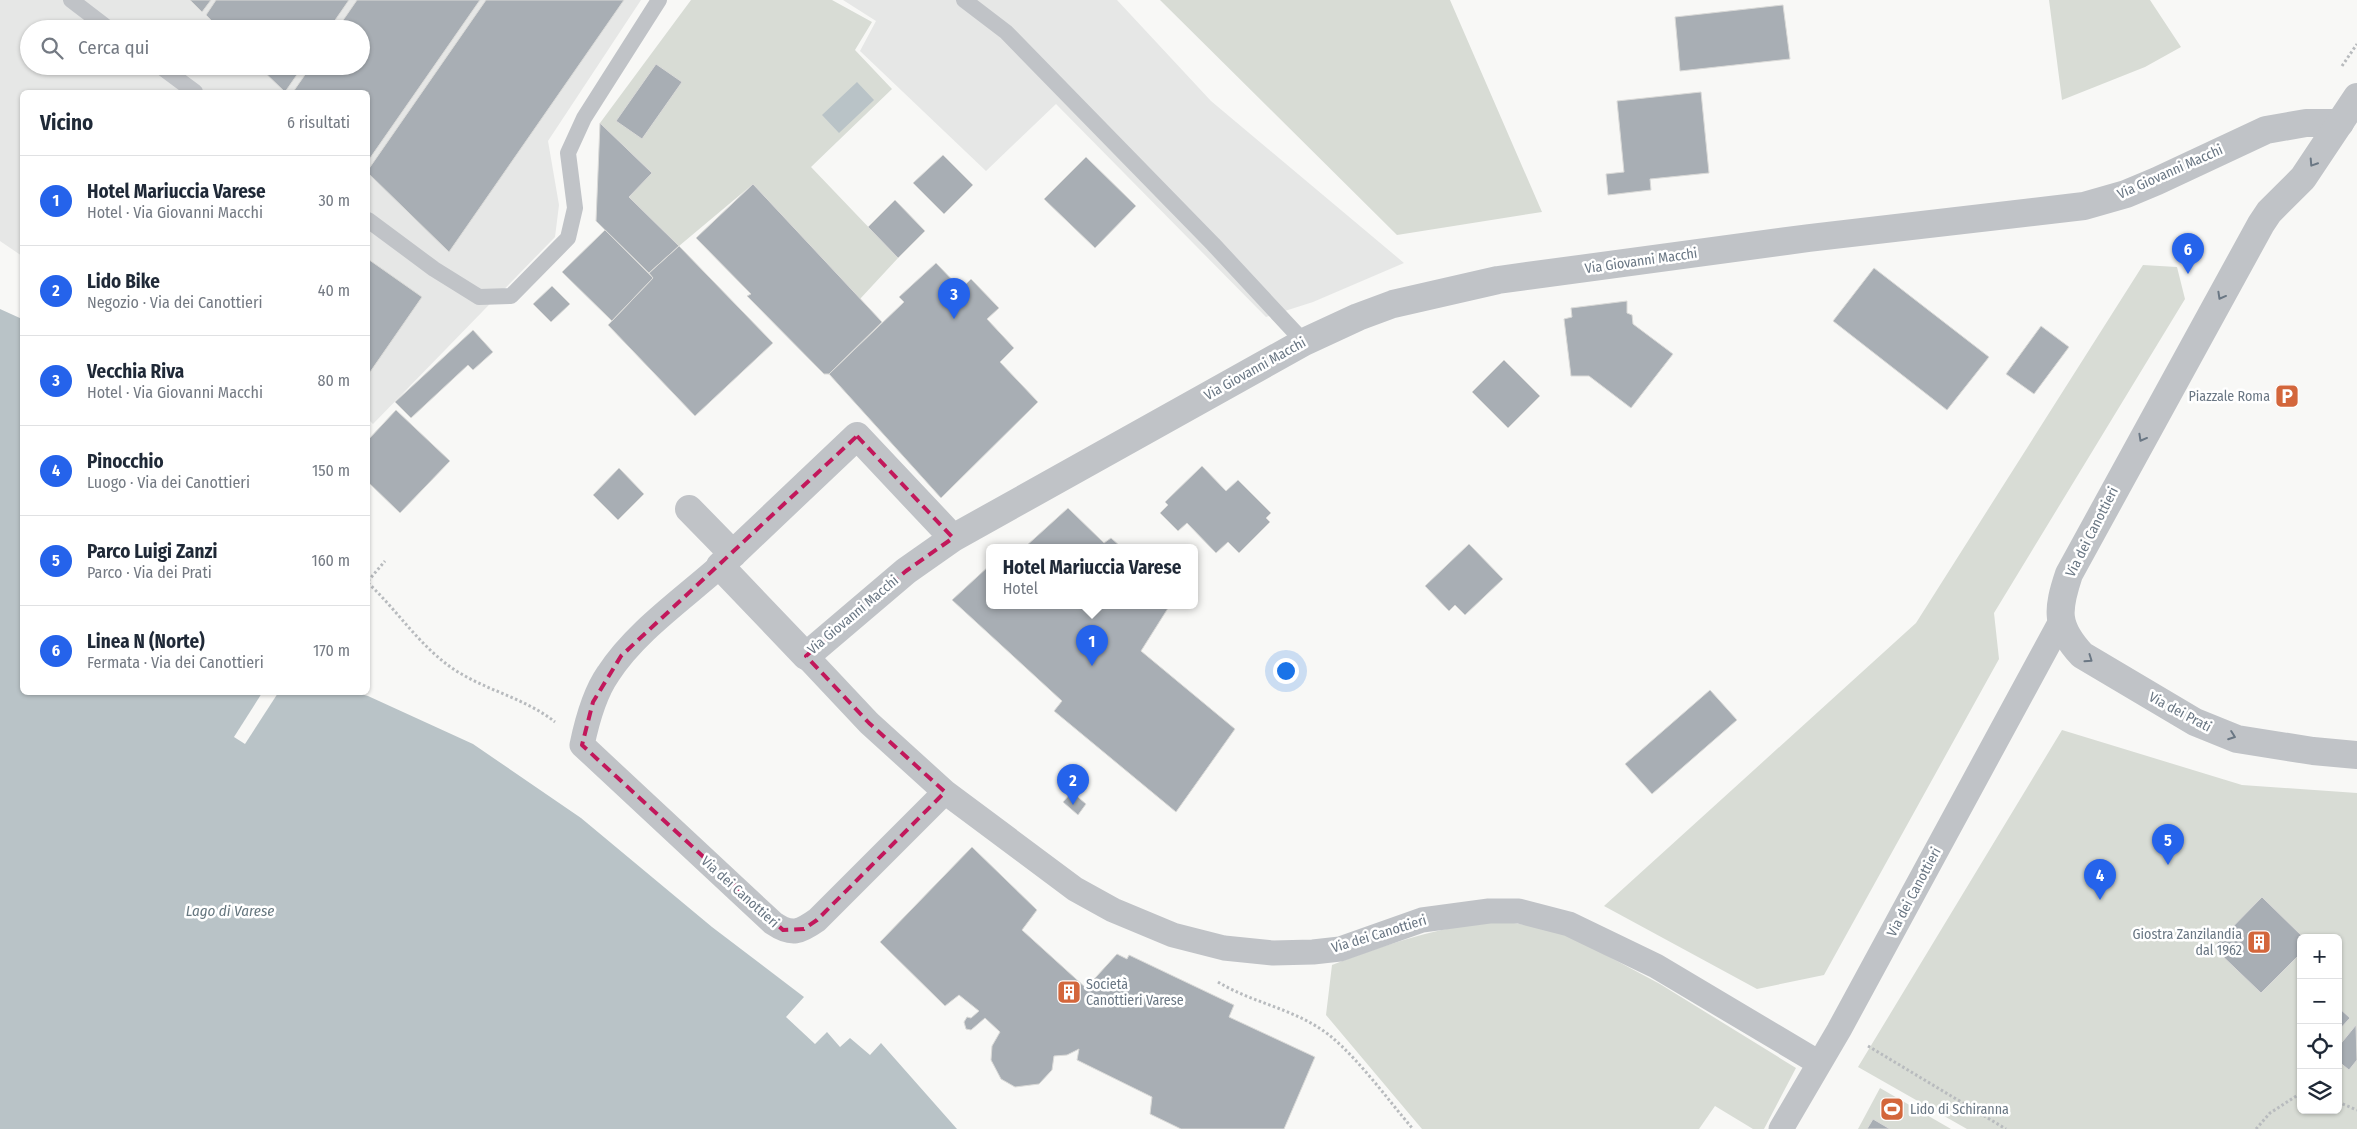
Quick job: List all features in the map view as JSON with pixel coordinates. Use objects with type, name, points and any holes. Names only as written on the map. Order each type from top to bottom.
[{"type":"street","points":[[2340,123],[2357,97]]},
{"type":"street","name":"Via Giovanni Macchi","points":[[689,509],[727,560],[806,656],[906,571],[953,538],[1304,342],[1358,317],[1393,304],[1498,280],[1809,238],[2084,206],[2126,194],[2157,181],[2238,141],[2266,130],[2286,124],[2340,123]]},
{"type":"street","name":"Via dei Canottieri","points":[[1781,1129],[1839,1030],[2061,621],[2062,596],[2069,574],[2261,224],[2269,212],[2303,178],[2340,123]]},
{"type":"street","points":[[582,745],[593,702],[606,675],[621,656],[727,560],[857,436],[953,538]]},
{"type":"street","name":"Via dei Prati","points":[[2061,621],[2067,639],[2082,655],[2194,722],[2237,739],[2313,751],[2357,755]]},
{"type":"street","name":"Via dei Canottieri","points":[[806,656],[869,723],[944,792],[1075,889],[1112,910],[1172,934],[1224,948],[1273,953],[1340,949],[1422,920],[1489,911],[1519,911],[1569,924],[1656,966],[1819,1063]]},
{"type":"street","name":"Via dei Canottieri","points":[[582,745],[773,923],[783,930],[792,932],[804,929],[817,920],[944,792]]},
{"type":"lane","points":[[71,0],[97,20]]},
{"type":"lane","points":[[370,221],[434,269],[479,297],[511,296],[568,238],[575,208],[568,153],[584,118],[660,0]]},
{"type":"lane","points":[[964,0],[1006,32],[1213,244],[1304,342]]},
{"type":"lane","points":[[172,75],[192,90]]},
{"type":"path","points":[[2341,66],[2357,44]]},
{"type":"path","points":[[370,580],[385,561]]},
{"type":"path","points":[[370,584],[418,636],[455,670],[535,708],[582,745]]},
{"type":"path","points":[[1215,979],[1230,989],[1294,1013],[1328,1034],[1413,1129]]},
{"type":"path","points":[[1839,1030],[2006,1129]]},
{"type":"path","points":[[2256,1129],[2270,1112],[2297,1095]]},
{"type":"path","points":[[2342,1104],[2357,1110]]},
{"type":"highlighted area","points":[[857,436],[953,538],[906,571],[806,656],[869,723],[945,792],[817,920],[804,929],[783,930],[582,745],[593,702],[621,656]]},
{"type":"shaded area","points":[[0,0],[641,0],[548,141],[559,205],[555,237],[373,424],[370,421],[370,90],[20,90],[20,255],[0,241]]},
{"type":"shaded area","points":[[691,0],[832,0],[872,22],[855,50],[892,89],[811,167],[898,258],[860,299],[753,184],[679,246],[629,197],[651,172],[600,123]]},
{"type":"shaded area","points":[[843,0],[1117,0],[1211,101],[1404,263],[1313,302],[1266,317],[1056,104],[986,171],[860,51],[876,21]]},
{"type":"shaded area","points":[[1160,0],[1450,0],[1542,212],[1397,235]]},
{"type":"shaded area","points":[[2049,0],[2150,0],[2181,47],[2145,67],[2062,100]]},
{"type":"shaded area","points":[[2143,265],[2177,267],[2185,299],[1994,613],[1999,659],[1824,975],[1757,989],[1604,906],[1916,623]]},
{"type":"shaded area","points":[[2062,730],[2242,785],[2357,793],[2357,1129],[1967,1129],[1858,1067]]},
{"type":"shaded area","points":[[1481,923],[1514,923],[1550,929],[1572,937],[1660,984],[1796,1068],[1764,1129],[1753,1129],[1715,1106],[1699,1129],[1422,1129],[1326,1015],[1332,965],[1405,939]]},
{"type":"shaded area","name":"Lido di Schiranna","points":[[1880,1088],[1951,1129],[1858,1129]]},
{"type":"water","points":[[857,82],[874,100],[839,133],[822,115]]},
{"type":"water","name":"Lago di Varese","points":[[0,309],[20,318],[20,695],[364,695],[473,744],[581,818],[712,927],[804,997],[786,1017],[815,1044],[827,1032],[840,1047],[850,1038],[870,1055],[881,1043],[957,1129],[0,1129]]},
{"type":"pier","points":[[261,695],[277,695],[245,744],[234,737]]},
{"type":"building","points":[[190,0],[211,0],[202,12]]},
{"type":"building","points":[[216,0],[349,0],[335,20],[211,20],[206,15]]},
{"type":"building","points":[[357,0],[480,0],[370,158],[370,90],[294,90],[305,75],[370,75],[370,20],[343,20]]},
{"type":"building","points":[[486,0],[624,0],[449,252],[370,175],[370,167]]},
{"type":"building","points":[[1783,5],[1790,59],[1680,71],[1675,17]]},
{"type":"building","points":[[656,64],[682,82],[642,139],[616,121]]},
{"type":"building","points":[[267,75],[297,75],[286,90],[283,90]]},
{"type":"building","points":[[1701,92],[1709,173],[1650,179],[1651,190],[1608,195],[1606,174],[1624,172],[1617,101]]},
{"type":"building","points":[[600,123],[652,173],[629,197],[679,246],[649,273],[596,221]]},
{"type":"building","points":[[943,155],[973,185],[944,214],[913,183]]},
{"type":"building","points":[[1086,157],[1136,206],[1095,248],[1044,199]]},
{"type":"building","points":[[753,184],[882,322],[829,374],[824,374],[747,296],[751,294],[696,238]]},
{"type":"building","points":[[895,200],[925,231],[898,258],[868,227]]},
{"type":"building","points":[[605,230],[653,278],[612,321],[562,272]]},
{"type":"building","points":[[679,246],[773,343],[695,416],[608,325],[653,278],[649,273]]},
{"type":"building","points":[[370,260],[422,297],[370,372]]},
{"type":"building","points":[[936,263],[961,289],[971,279],[999,308],[987,319],[1014,348],[1000,362],[1038,402],[941,498],[829,374],[904,302],[899,297]]},
{"type":"building","points":[[1874,268],[1989,357],[1947,410],[1833,321]]},
{"type":"building","points":[[552,286],[570,304],[551,322],[533,304]]},
{"type":"building","points":[[1627,301],[1627,313],[1632,315],[1633,324],[1673,354],[1631,408],[1589,376],[1571,376],[1564,319],[1572,317],[1571,308]]},
{"type":"building","points":[[2041,326],[2069,347],[2034,394],[2006,374]]},
{"type":"building","points":[[473,330],[493,352],[473,370],[468,365],[411,418],[395,402]]},
{"type":"building","points":[[1504,360],[1540,396],[1508,428],[1472,392]]},
{"type":"building","points":[[396,410],[450,461],[400,513],[370,484],[370,438]]},
{"type":"building","points":[[1202,466],[1226,491],[1238,480],[1271,513],[1266,518],[1270,522],[1239,553],[1228,542],[1216,553],[1187,523],[1178,531],[1160,513],[1168,505],[1165,502]]},
{"type":"building","points":[[619,468],[644,494],[618,520],[593,495]]},
{"type":"building","points":[[1068,508],[1104,543],[1111,538],[1118,544],[1028,544]]},
{"type":"building","points":[[1469,544],[1503,579],[1465,615],[1455,605],[1449,611],[1425,586]]},
{"type":"building","points":[[986,569],[986,609],[1167,609],[1141,651],[1235,729],[1176,812],[1054,711],[1062,701],[952,600]]},
{"type":"building","points":[[1710,690],[1737,720],[1652,794],[1625,764]]},
{"type":"building","points":[[1072,792],[1086,804],[1078,815],[1063,802]]},
{"type":"building","name":"Società Canottieri Varese","points":[[972,847],[1037,910],[1022,930],[1086,988],[1117,954],[1127,959],[1129,955],[1234,1005],[1229,1017],[1315,1057],[1284,1129],[1181,1129],[1150,1114],[1152,1097],[1077,1060],[1079,1049],[1067,1055],[1054,1056],[1052,1070],[1039,1084],[1015,1087],[1001,1079],[991,1060],[992,1046],[1000,1032],[985,1018],[971,1030],[966,1029],[964,1022],[967,1017],[971,1018],[979,1011],[959,995],[945,1006],[880,942]]},
{"type":"building","name":"Giostra Zanzilandia dal 1962","points":[[2262,897],[2300,934],[2297,934],[2297,957],[2261,993],[2213,947]]},
{"type":"building","points":[[2342,1011],[2350,1018],[2342,1027]]},
{"type":"building","points":[[2356,1025],[2357,1060],[2349,1070],[2342,1064],[2342,1042]]},
{"type":"building","points":[[1873,1119],[1890,1129],[1867,1129]]},
{"type":"place","name":"Linea N (Norte)","points":[[2188,274]]},
{"type":"place","name":"Vecchia Riva","points":[[954,319]]},
{"type":"place","name":"Piazzale Roma","points":[[2287,396]]},
{"type":"place","name":"Hotel Mariuccia Varese","points":[[1092,666]]},
{"type":"place","name":"Lido Bike","points":[[1073,805]]},
{"type":"place","name":"Parco Luigi Zanzi","points":[[2168,865]]},
{"type":"place","name":"Pinocchio","points":[[2100,900]]},
{"type":"place","name":"Giostra Zanzilandia dal 1962","points":[[2259,942]]},
{"type":"place","name":"Società Canottieri Varese","points":[[1069,992]]},
{"type":"place","name":"Lido di Schiranna","points":[[1892,1109]]}]
